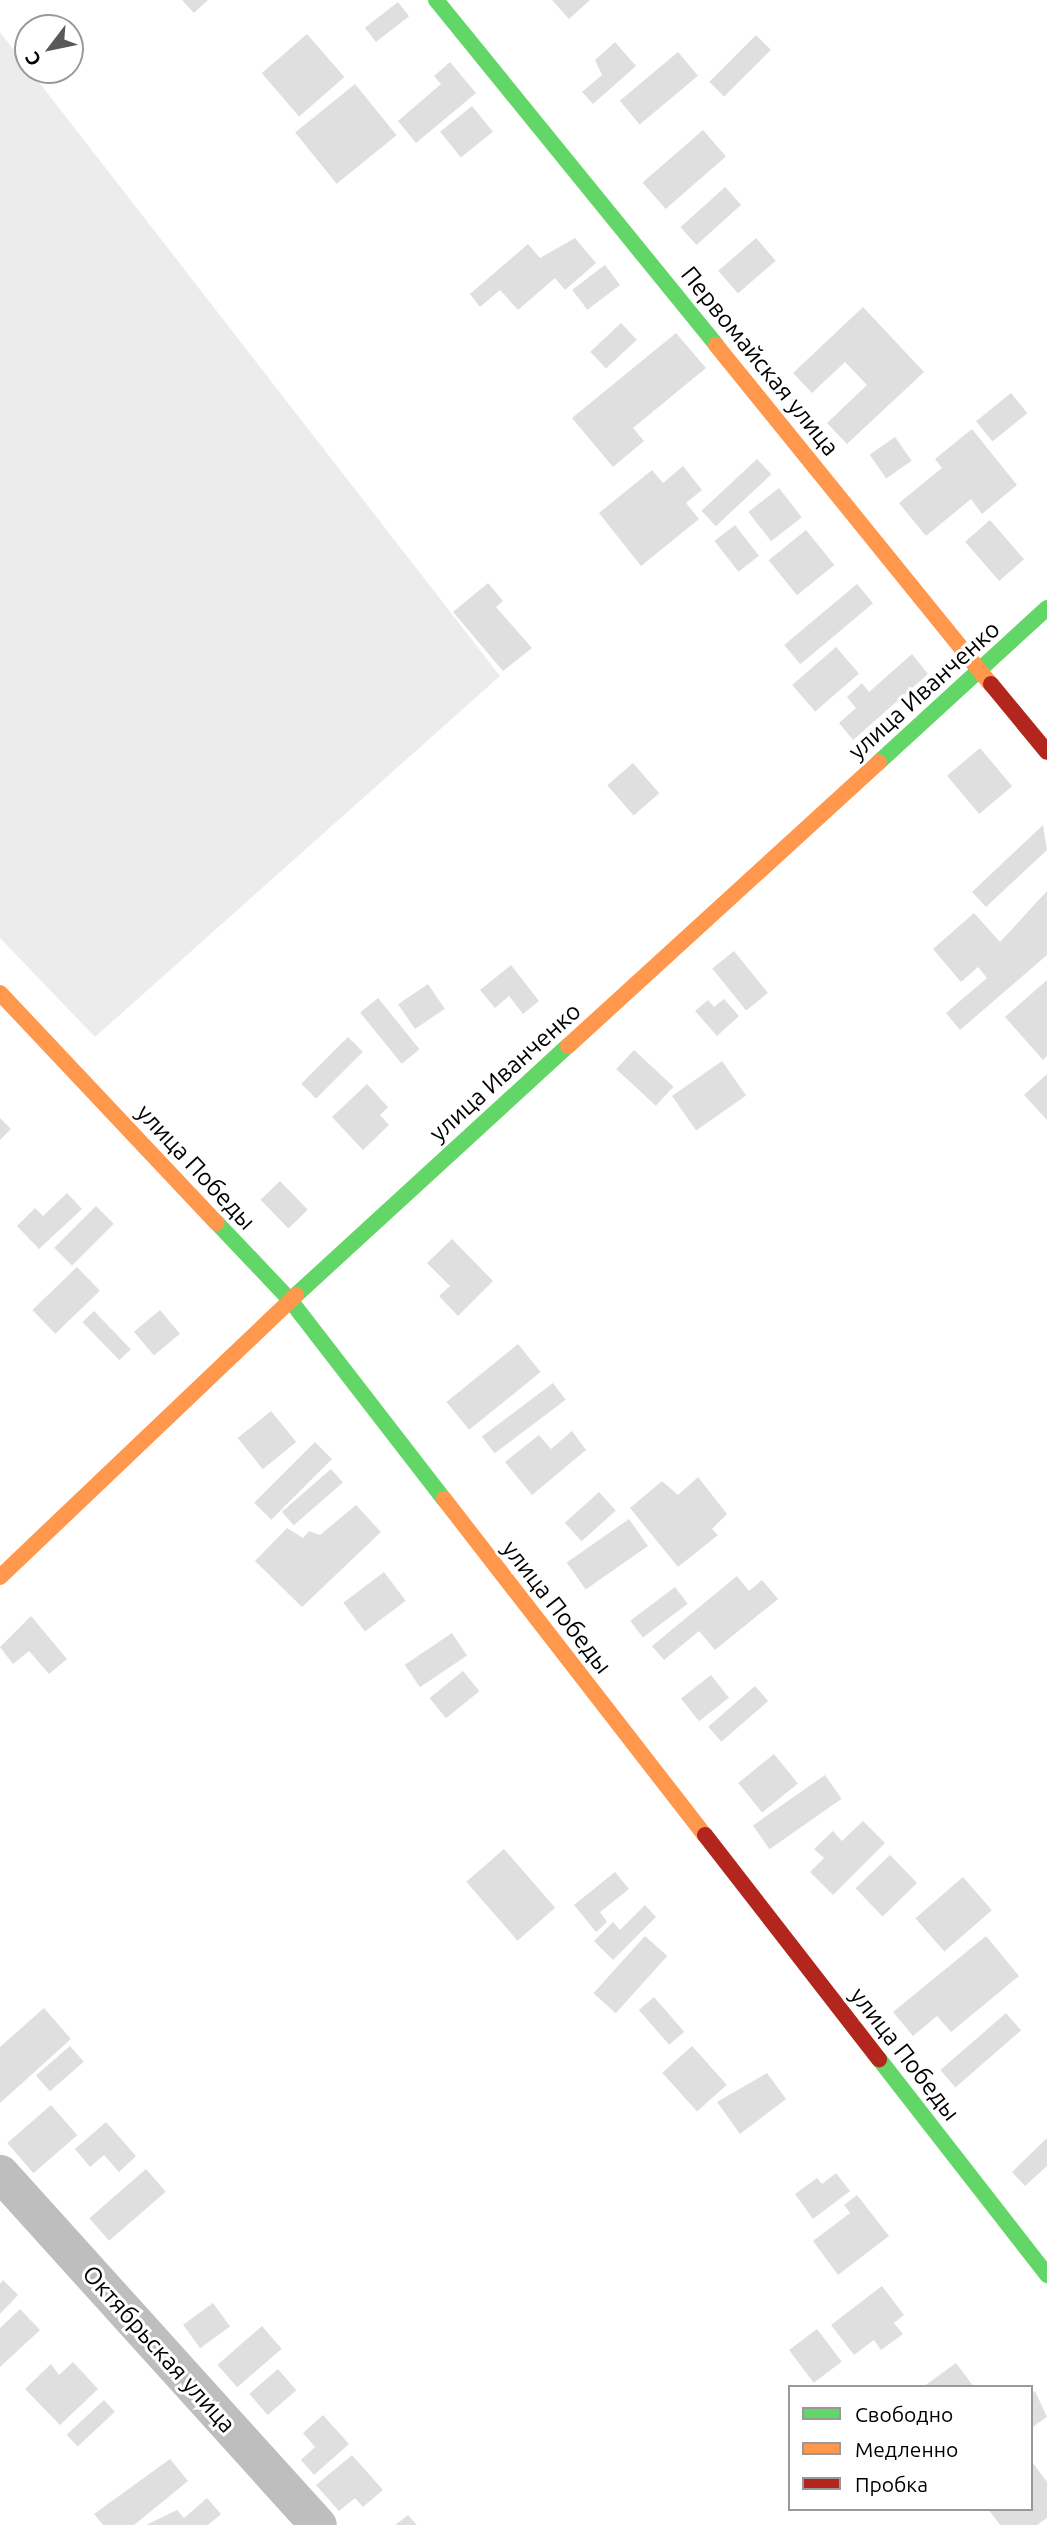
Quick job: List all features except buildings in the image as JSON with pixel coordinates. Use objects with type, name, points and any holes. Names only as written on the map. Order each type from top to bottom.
[{"type":"street","name":"Первомайская улица","points":[[436,0],[983,668],[1047,752]]},
{"type":"street","name":"улица Иванченко","points":[[0,1577],[290,1300],[1047,608]]},
{"type":"street","name":"улица Победы","points":[[0,993],[290,1300],[1047,2275]]},
{"type":"street","name":"Октябрьская улица","points":[[0,2173],[318,2525]]},
{"type":"shaded area","points":[[0,32],[14,50],[14,84],[40,84],[500,676],[95,1037],[0,938]]},
{"type":"traffic: fast","points":[[436,0],[716,345]]},
{"type":"traffic: fast","points":[[879,762],[1047,608]]},
{"type":"traffic: fast","points":[[296,1295],[568,1046]]},
{"type":"traffic: fast","points":[[217,1223],[290,1300],[444,1499]]},
{"type":"traffic: fast","points":[[879,2059],[1047,2275]]},
{"type":"traffic: slow","points":[[716,345],[991,684]]},
{"type":"traffic: slow","points":[[568,1046],[879,762]]},
{"type":"traffic: slow","points":[[0,993],[217,1223]]},
{"type":"traffic: slow","points":[[0,1577],[296,1295]]},
{"type":"traffic: slow","points":[[444,1499],[705,1835]]},
{"type":"traffic: jam","points":[[991,684],[1047,752]]},
{"type":"traffic: jam","points":[[705,1835],[879,2059]]}]
